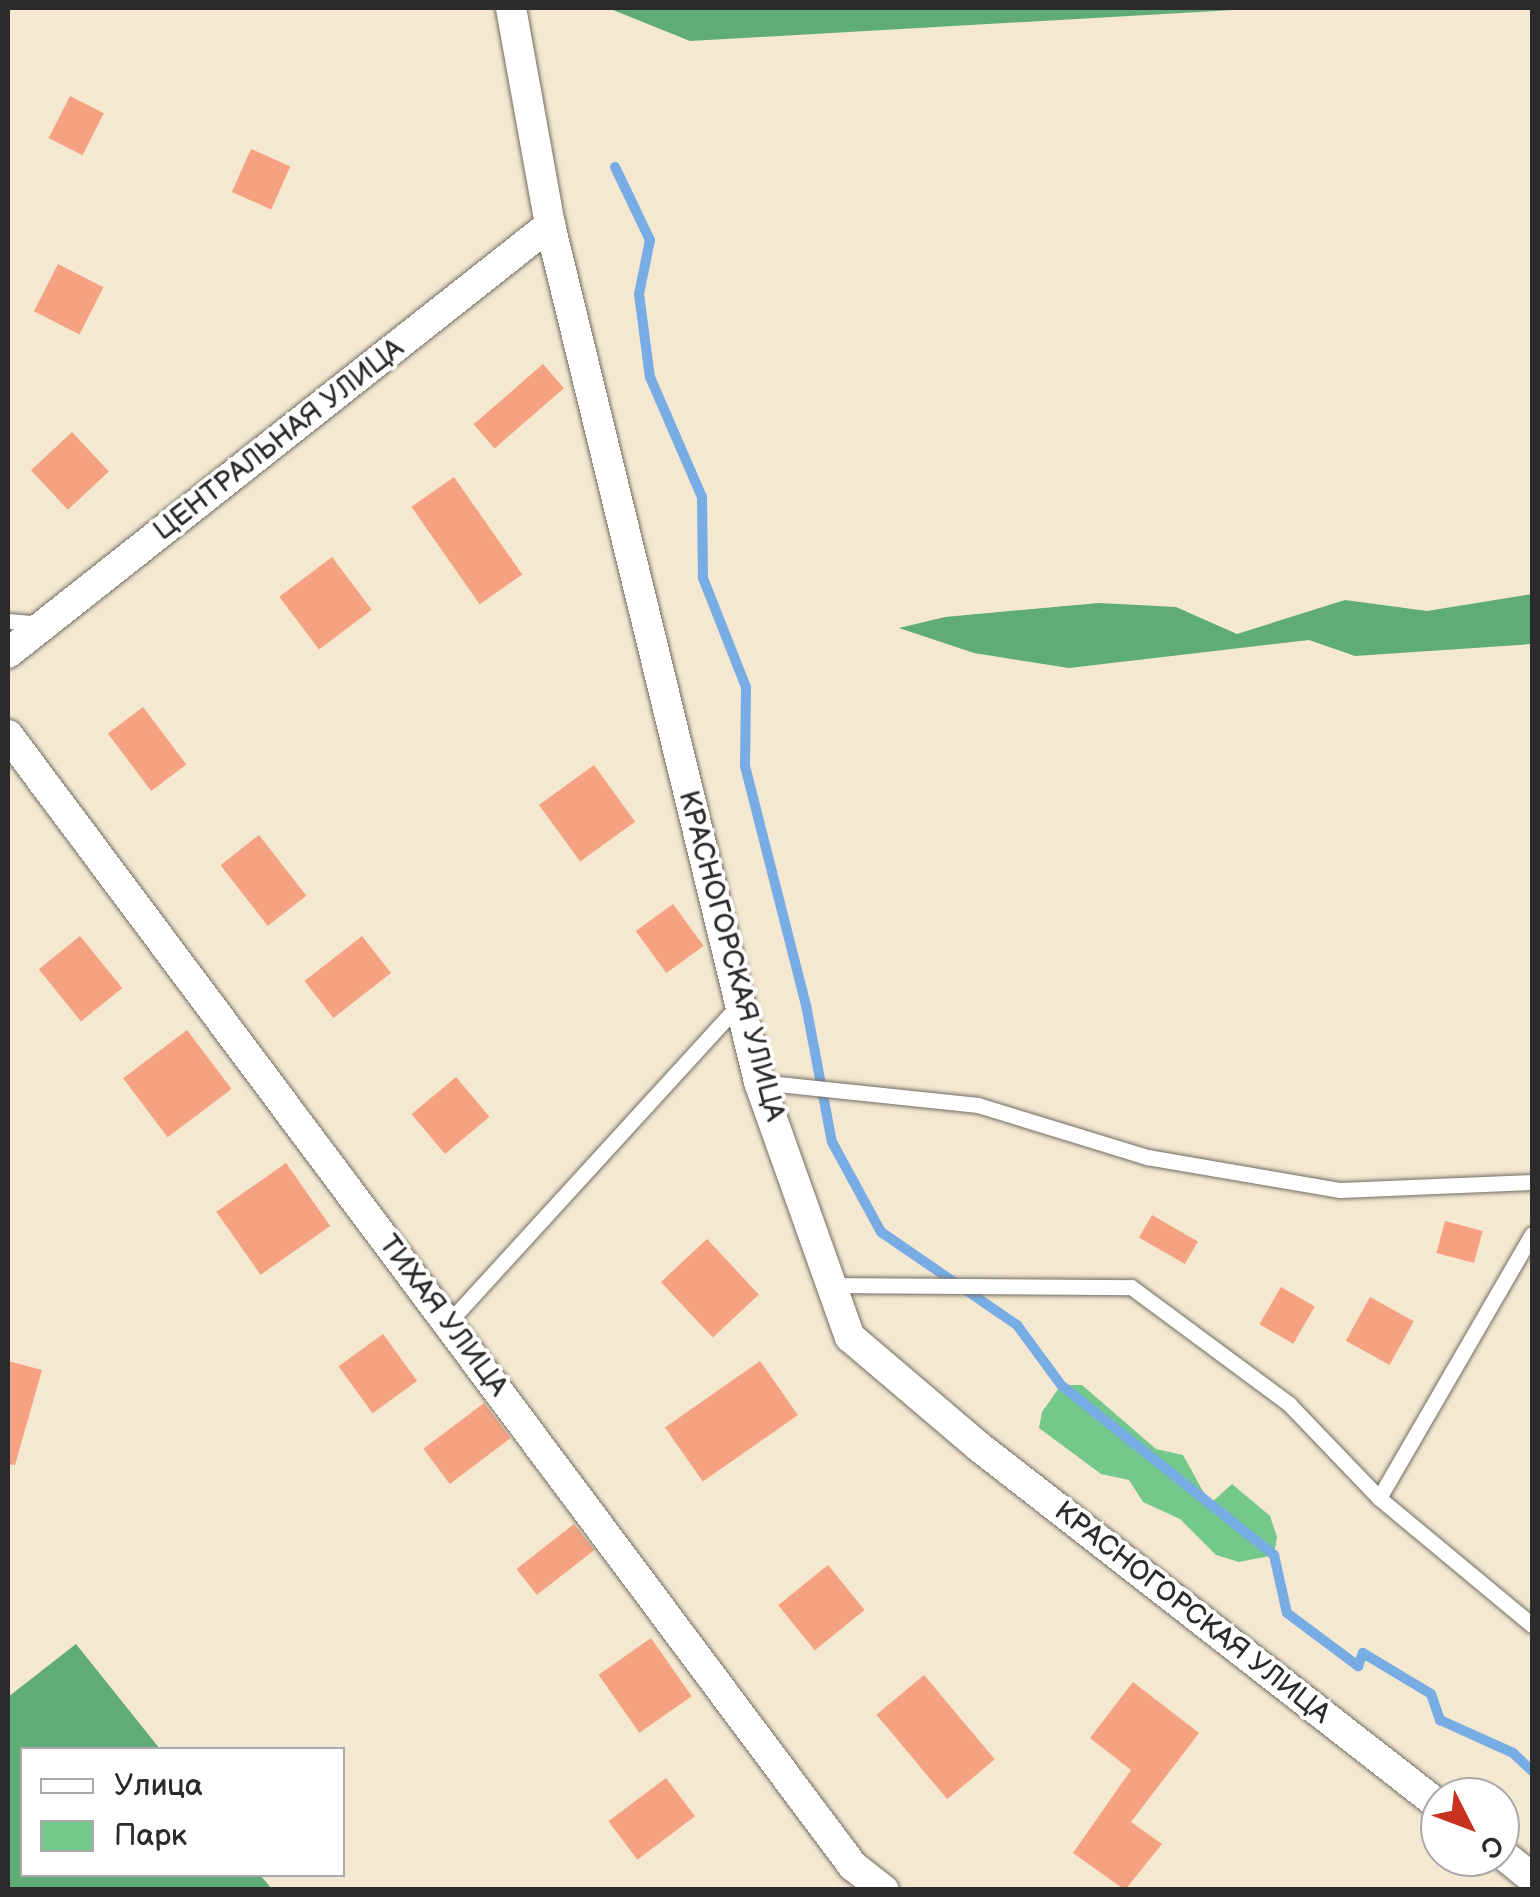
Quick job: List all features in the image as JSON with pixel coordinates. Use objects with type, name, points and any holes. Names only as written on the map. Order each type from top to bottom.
[{"type":"street","name":"КРАСНОГОРСКАЯ УЛИЦА","points":[[511,8],[550,225],[759,1082],[850,1338],[978,1446],[1420,1790]]},
{"type":"street","name":"ЦЕНТРАЛЬНАЯ УЛИЦА","points":[[8,654],[550,225]]},
{"type":"street","name":"ТИХАЯ УЛИЦА","points":[[8,736],[853,1866],[884,1890]]},
{"type":"lane","points":[[8,621],[46,624]]},
{"type":"lane","points":[[448,1323],[740,1003]]},
{"type":"lane","points":[[759,1082],[978,1105],[1146,1157],[1340,1190],[1532,1182]]},
{"type":"lane","points":[[1380,1498],[1532,1234]]},
{"type":"lane","points":[[831,1285],[1130,1287],[1289,1404],[1380,1498],[1532,1625]]},
{"type":"green space","points":[[608,8],[1268,8],[690,41]]},
{"type":"green space","points":[[1532,594],[1532,644],[1355,656],[1309,640],[1069,668],[974,653],[899,628],[945,617],[1099,603],[1176,607],[1237,634],[1345,600],[1427,611]]},
{"type":"green space","points":[[1061,1385],[1082,1385],[1156,1449],[1183,1455],[1210,1504],[1232,1484],[1270,1516],[1277,1537],[1274,1555],[1239,1562],[1216,1555],[1180,1519],[1143,1502],[1129,1480],[1101,1474],[1039,1428],[1042,1412]]},
{"type":"green space","points":[[76,1644],[158,1747],[20,1747],[20,1877],[262,1877],[272,1889],[8,1889],[8,1697]]},
{"type":"building","points":[[70,96],[104,113],[83,155],[49,138]]},
{"type":"building","points":[[251,149],[290,166],[271,209],[232,192]]},
{"type":"building","points":[[58,264],[103,287],[79,334],[34,311]]},
{"type":"building","points":[[543,364],[564,388],[495,449],[474,424]]},
{"type":"building","points":[[72,432],[109,471],[68,510],[31,470]]},
{"type":"building","points":[[454,477],[522,574],[480,604],[411,507]]},
{"type":"building","points":[[332,557],[372,610],[319,649],[279,597]]},
{"type":"building","points":[[143,707],[186,765],[151,791],[108,733]]},
{"type":"building","points":[[594,765],[635,822],[580,862],[539,805]]},
{"type":"building","points":[[259,835],[306,896],[268,926],[220,865]]},
{"type":"building","points":[[673,904],[704,946],[666,973],[636,931]]},
{"type":"building","points":[[80,936],[122,988],[81,1021],[39,969]]},
{"type":"building","points":[[362,936],[391,973],[333,1018],[304,981]]},
{"type":"building","points":[[187,1030],[232,1089],[168,1137],[123,1078]]},
{"type":"building","points":[[456,1077],[489,1117],[445,1154],[412,1114]]},
{"type":"building","points":[[286,1163],[330,1226],[261,1275],[216,1212]]},
{"type":"building","points":[[1152,1215],[1198,1242],[1185,1264],[1139,1238]]},
{"type":"building","points":[[1445,1221],[1483,1231],[1474,1263],[1436,1253]]},
{"type":"building","points":[[707,1239],[759,1295],[713,1338],[661,1282]]},
{"type":"building","points":[[1281,1287],[1315,1306],[1293,1344],[1260,1324]]},
{"type":"building","points":[[1370,1297],[1414,1321],[1389,1365],[1346,1341]]},
{"type":"building","points":[[383,1334],[417,1381],[373,1413],[339,1366]]},
{"type":"building","points":[[8,1361],[42,1370],[15,1465],[8,1464]]},
{"type":"building","points":[[760,1361],[798,1415],[703,1482],[665,1428]]},
{"type":"building","points":[[484,1403],[510,1438],[450,1484],[423,1449]]},
{"type":"building","points":[[574,1524],[594,1550],[537,1595],[516,1569]]},
{"type":"building","points":[[828,1565],[865,1610],[815,1650],[778,1605]]},
{"type":"building","points":[[651,1638],[692,1696],[639,1733],[599,1675]]},
{"type":"building","points":[[924,1675],[995,1759],[947,1799],[877,1715]]},
{"type":"building","points":[[1133,1682],[1199,1733],[1131,1822],[1162,1844],[1125,1890],[1073,1853],[1131,1770],[1090,1738]]},
{"type":"building","points":[[666,1778],[695,1816],[637,1860],[608,1821]]},
{"type":"waterway","points":[[615,167],[650,240],[639,294],[650,377],[702,497],[703,578],[746,687],[745,766],[806,1005],[832,1142],[881,1232],[1017,1325],[1061,1385],[1274,1555],[1287,1613],[1358,1666],[1363,1653],[1431,1694],[1440,1720],[1513,1753],[1532,1771]]}]
